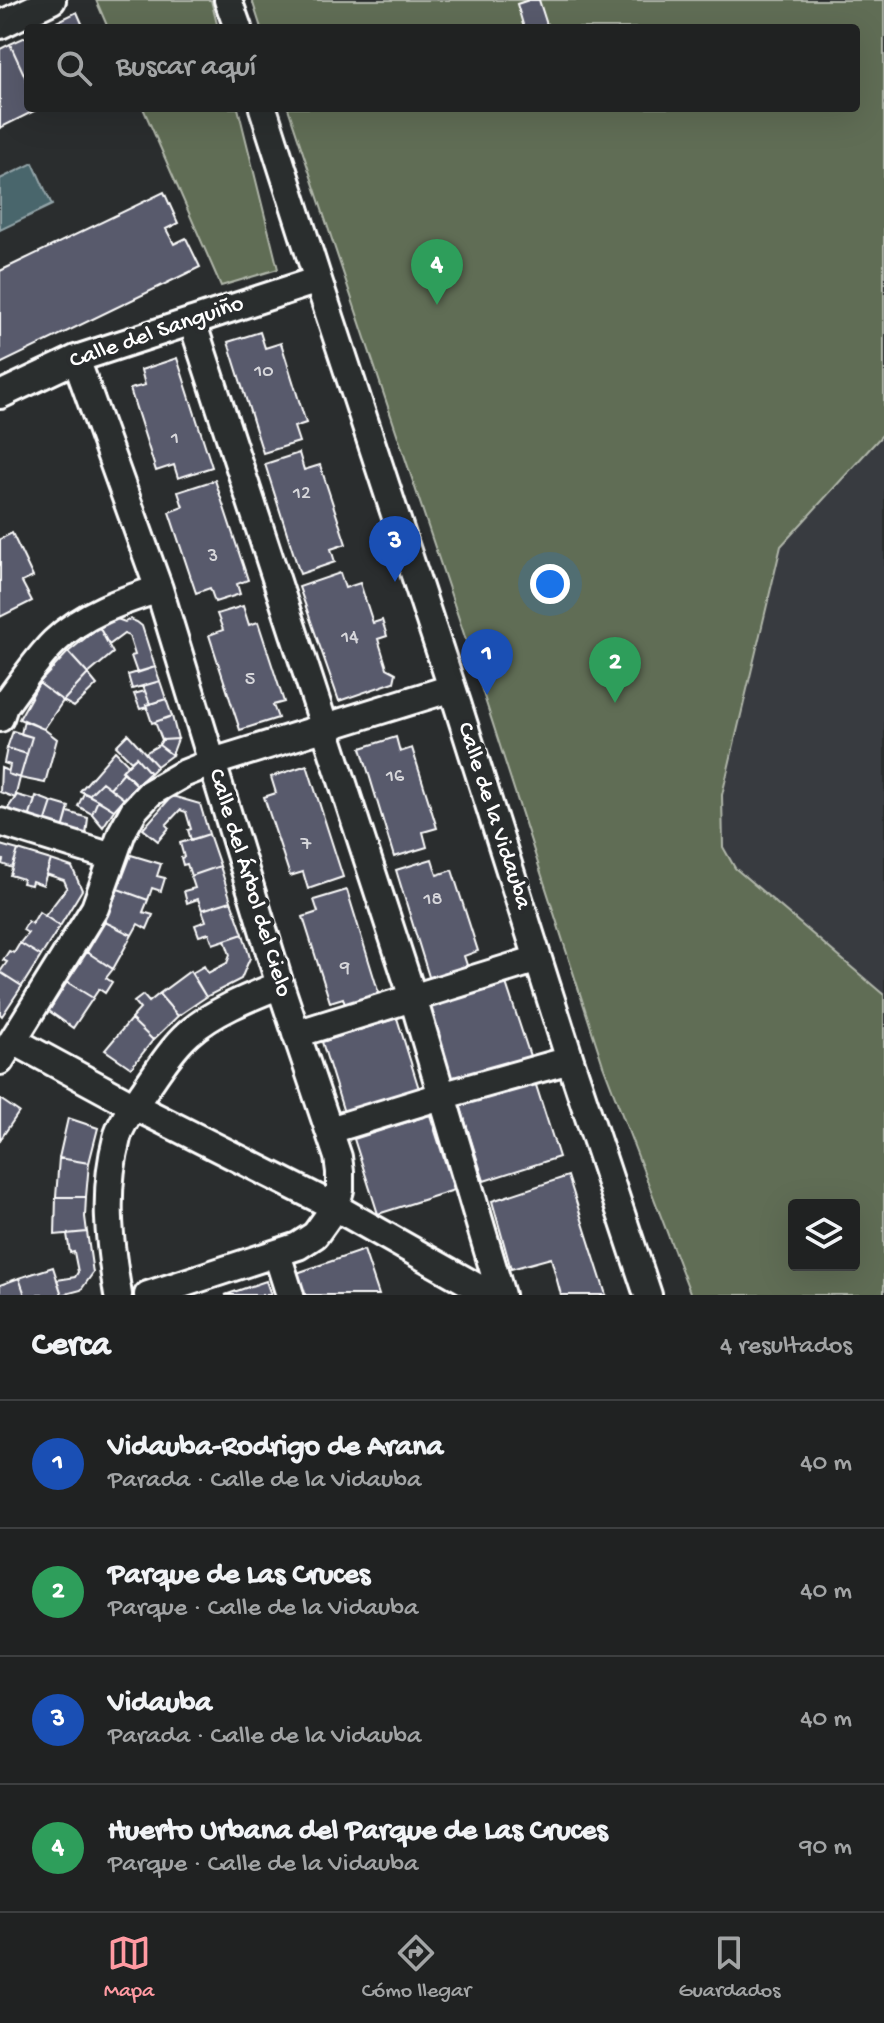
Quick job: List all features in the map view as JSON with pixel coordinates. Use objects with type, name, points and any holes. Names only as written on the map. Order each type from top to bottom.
[{"type":"street","points":[[0,25],[52,0]]},
{"type":"street","points":[[228,0],[237,24]]},
{"type":"street","name":"Calle de la Vidauba","points":[[264,112],[648,1295]]},
{"type":"street","name":"Calle del Sanguiño","points":[[0,395],[76,359],[318,280]]},
{"type":"street","points":[[192,321],[413,998],[501,1295]]},
{"type":"street","name":"Calle del Árbol del Cielo","points":[[76,359],[159,589],[280,985],[330,1130],[340,1172],[340,1190],[335,1207]]},
{"type":"street","points":[[0,718],[4,706],[32,668],[55,642],[82,620],[106,607],[159,589]]},
{"type":"street","points":[[452,688],[213,762],[183,774],[150,793],[134,810],[122,832],[95,908],[7,1051],[134,1106],[335,1207],[491,1295]]},
{"type":"street","points":[[0,822],[112,857]]},
{"type":"street","points":[[296,1034],[538,959]]},
{"type":"street","points":[[118,1295],[109,1244],[109,1182],[118,1135],[161,1067],[189,1033],[234,1004],[280,985]]},
{"type":"street","points":[[330,1130],[570,1060]]},
{"type":"street","points":[[166,1292],[298,1246],[315,1235],[335,1207]]},
{"type":"street","points":[[277,1254],[290,1295]]},
{"type":"shaded area","points":[[884,433],[884,995],[735,868],[723,847],[722,794],[781,546]]},
{"type":"green space","points":[[96,0],[211,0],[217,24],[106,24]]},
{"type":"green space","points":[[252,0],[884,0],[884,433],[781,546],[722,795],[723,847],[735,868],[884,995],[884,1295],[691,1295],[603,1065],[461,625],[289,112],[860,112],[860,24],[260,24]]},
{"type":"green space","points":[[145,112],[239,112],[278,269],[221,286]]},
{"type":"water","points":[[33,163],[52,205],[0,230],[0,179]]},
{"type":"building","points":[[539,0],[547,24],[523,24],[517,4]]},
{"type":"building","points":[[77,12],[82,24],[52,24]]},
{"type":"building","points":[[24,38],[24,74],[10,44]]},
{"type":"building","points":[[10,44],[24,74],[24,112],[32,112],[0,128],[0,49]]},
{"type":"building","points":[[164,192],[178,223],[166,229],[174,244],[186,238],[200,267],[0,364],[0,271]]},
{"type":"building","points":[[260,332],[265,348],[281,343],[306,423],[294,427],[299,442],[263,453],[228,342]]},
{"type":"building","points":[[177,358],[212,467],[178,478],[174,465],[156,471],[130,389],[145,385],[141,370]]},
{"type":"building","points":[[299,453],[304,470],[320,465],[346,544],[331,549],[335,562],[300,574],[265,464]]},
{"type":"building","points":[[215,480],[248,580],[237,584],[240,594],[215,602],[210,588],[196,593],[169,512],[183,507],[178,492]]},
{"type":"building","points":[[12,533],[33,577],[22,582],[32,601],[0,617],[0,539]]},
{"type":"building","points":[[340,573],[345,588],[360,583],[373,623],[382,620],[387,636],[378,639],[387,668],[396,673],[394,682],[339,701],[299,587]]},
{"type":"building","points":[[243,606],[249,625],[258,622],[284,702],[273,705],[278,718],[240,730],[209,635],[223,630],[217,614]]},
{"type":"building","points":[[117,619],[125,622],[130,619],[142,626],[155,667],[137,673],[129,636],[124,634],[109,645],[99,627]]},
{"type":"building","points":[[99,627],[113,653],[88,674],[68,652]]},
{"type":"building","points":[[68,652],[88,674],[63,701],[39,683]]},
{"type":"building","points":[[155,667],[160,681],[132,689],[128,675]]},
{"type":"building","points":[[88,674],[97,685],[74,707],[63,701]]},
{"type":"building","points":[[160,681],[166,699],[150,704],[143,686]]},
{"type":"building","points":[[39,683],[63,701],[44,729],[19,719]]},
{"type":"building","points":[[145,691],[150,704],[140,709],[134,694]]},
{"type":"building","points":[[166,699],[172,716],[152,723],[146,705]]},
{"type":"building","points":[[172,716],[178,739],[162,740],[155,722]]},
{"type":"building","points":[[24,720],[57,739],[45,783],[20,778],[32,737],[21,734]]},
{"type":"building","points":[[13,731],[32,737],[27,754],[7,748]]},
{"type":"building","points":[[128,734],[157,766],[150,773],[136,757],[131,761],[116,746]]},
{"type":"building","points":[[396,737],[400,752],[412,748],[437,828],[423,832],[427,847],[394,857],[361,748]]},
{"type":"building","points":[[178,739],[172,755],[159,745],[162,740]]},
{"type":"building","points":[[159,745],[172,755],[157,766],[145,753]]},
{"type":"building","points":[[7,748],[27,754],[20,778],[8,774],[10,765],[4,763]]},
{"type":"building","points":[[115,751],[128,764],[110,788],[102,782],[89,795],[80,791]]},
{"type":"building","points":[[136,757],[150,773],[137,785],[122,771]]},
{"type":"building","points":[[307,765],[343,877],[308,889],[303,872],[290,876],[264,797],[276,793],[271,777]]},
{"type":"building","points":[[1,768],[20,778],[15,798],[0,792]]},
{"type":"building","points":[[124,772],[137,785],[124,799],[110,788]]},
{"type":"building","points":[[102,782],[124,799],[114,810],[89,795]]},
{"type":"building","points":[[84,793],[98,800],[92,814],[78,806]]},
{"type":"building","points":[[17,795],[35,800],[29,818],[6,811]]},
{"type":"building","points":[[36,796],[52,802],[45,823],[29,818]]},
{"type":"building","points":[[172,796],[200,804],[209,834],[191,840],[186,812],[180,810],[166,825],[169,828],[158,841],[143,829]]},
{"type":"building","points":[[98,800],[114,810],[103,827],[92,814]]},
{"type":"building","points":[[52,802],[69,807],[63,829],[45,823]]},
{"type":"building","points":[[68,812],[88,818],[86,835],[63,829]]},
{"type":"building","points":[[209,834],[220,866],[191,876],[187,864],[183,865],[180,843]]},
{"type":"building","points":[[0,845],[18,850],[12,868],[2,864]]},
{"type":"building","points":[[18,850],[51,860],[43,885],[32,881],[31,885],[22,883],[23,879],[10,875]]},
{"type":"building","points":[[131,855],[161,864],[157,876],[165,878],[161,891],[152,888],[148,900],[118,889]]},
{"type":"building","points":[[432,859],[437,875],[452,870],[478,951],[464,956],[468,968],[430,980],[396,870]]},
{"type":"building","points":[[51,860],[72,867],[82,890],[60,926],[45,916],[67,887],[64,880],[46,874]]},
{"type":"building","points":[[220,866],[231,901],[202,910],[198,899],[187,903],[184,891],[195,888],[191,876]]},
{"type":"building","points":[[118,889],[148,900],[143,912],[153,915],[147,929],[138,924],[132,935],[105,922]]},
{"type":"building","points":[[347,890],[380,997],[346,1008],[343,998],[330,1002],[303,917],[318,912],[314,900]]},
{"type":"building","points":[[231,901],[243,934],[213,944],[209,933],[199,936],[195,925],[206,921],[202,910]]},
{"type":"building","points":[[39,912],[60,926],[41,956],[20,943],[28,933],[23,930],[28,921],[32,924]]},
{"type":"building","points":[[105,922],[132,935],[113,969],[87,952]]},
{"type":"building","points":[[243,934],[250,958],[241,979],[206,997],[192,973],[204,966],[208,973],[227,963],[230,955],[225,940]]},
{"type":"building","points":[[20,943],[41,956],[22,986],[0,972],[7,962],[3,960],[9,951],[14,953]]},
{"type":"building","points":[[87,952],[113,969],[106,978],[112,982],[105,993],[99,989],[93,998],[67,982]]},
{"type":"building","points":[[190,971],[206,997],[178,1016],[159,994]]},
{"type":"building","points":[[0,972],[22,986],[2,1016],[0,1014]]},
{"type":"building","points":[[505,980],[530,1056],[452,1081],[427,1006]]},
{"type":"building","points":[[67,982],[93,998],[73,1028],[49,1011]]},
{"type":"building","points":[[159,994],[178,1016],[153,1040],[131,1019],[140,1009],[134,1002],[143,995],[149,1002]]},
{"type":"building","points":[[397,1018],[420,1092],[345,1116],[322,1042]]},
{"type":"building","points":[[131,1019],[153,1040],[131,1068],[105,1050]]},
{"type":"building","points":[[534,1079],[559,1157],[484,1181],[459,1102]]},
{"type":"building","points":[[0,1099],[19,1112],[0,1140]]},
{"type":"building","points":[[430,1115],[454,1190],[378,1214],[354,1139]]},
{"type":"building","points":[[68,1118],[98,1128],[89,1163],[59,1158]]},
{"type":"building","points":[[59,1158],[89,1163],[86,1197],[56,1197]]},
{"type":"building","points":[[568,1176],[606,1295],[561,1295],[551,1258],[511,1269],[492,1201]]},
{"type":"building","points":[[56,1197],[86,1197],[87,1232],[55,1235]]},
{"type":"building","points":[[87,1232],[93,1273],[81,1290],[62,1295],[57,1280],[75,1277],[78,1272],[74,1252],[70,1253],[67,1234]]},
{"type":"building","points":[[364,1250],[379,1295],[304,1295],[297,1273]]},
{"type":"building","points":[[53,1267],[62,1295],[25,1295],[19,1278]]},
{"type":"building","points":[[19,1278],[25,1295],[0,1295],[0,1285]]},
{"type":"building","points":[[266,1281],[271,1295],[225,1295]]},
{"type":"place","name":"Huerto Urbana del Parque de Las Cruces","points":[[437,305]]},
{"type":"place","name":"Vidauba","points":[[395,582]]},
{"type":"place","name":"Vidauba-Rodrigo de Arana","points":[[487,695]]},
{"type":"place","name":"Parque de Las Cruces","points":[[615,703]]}]
